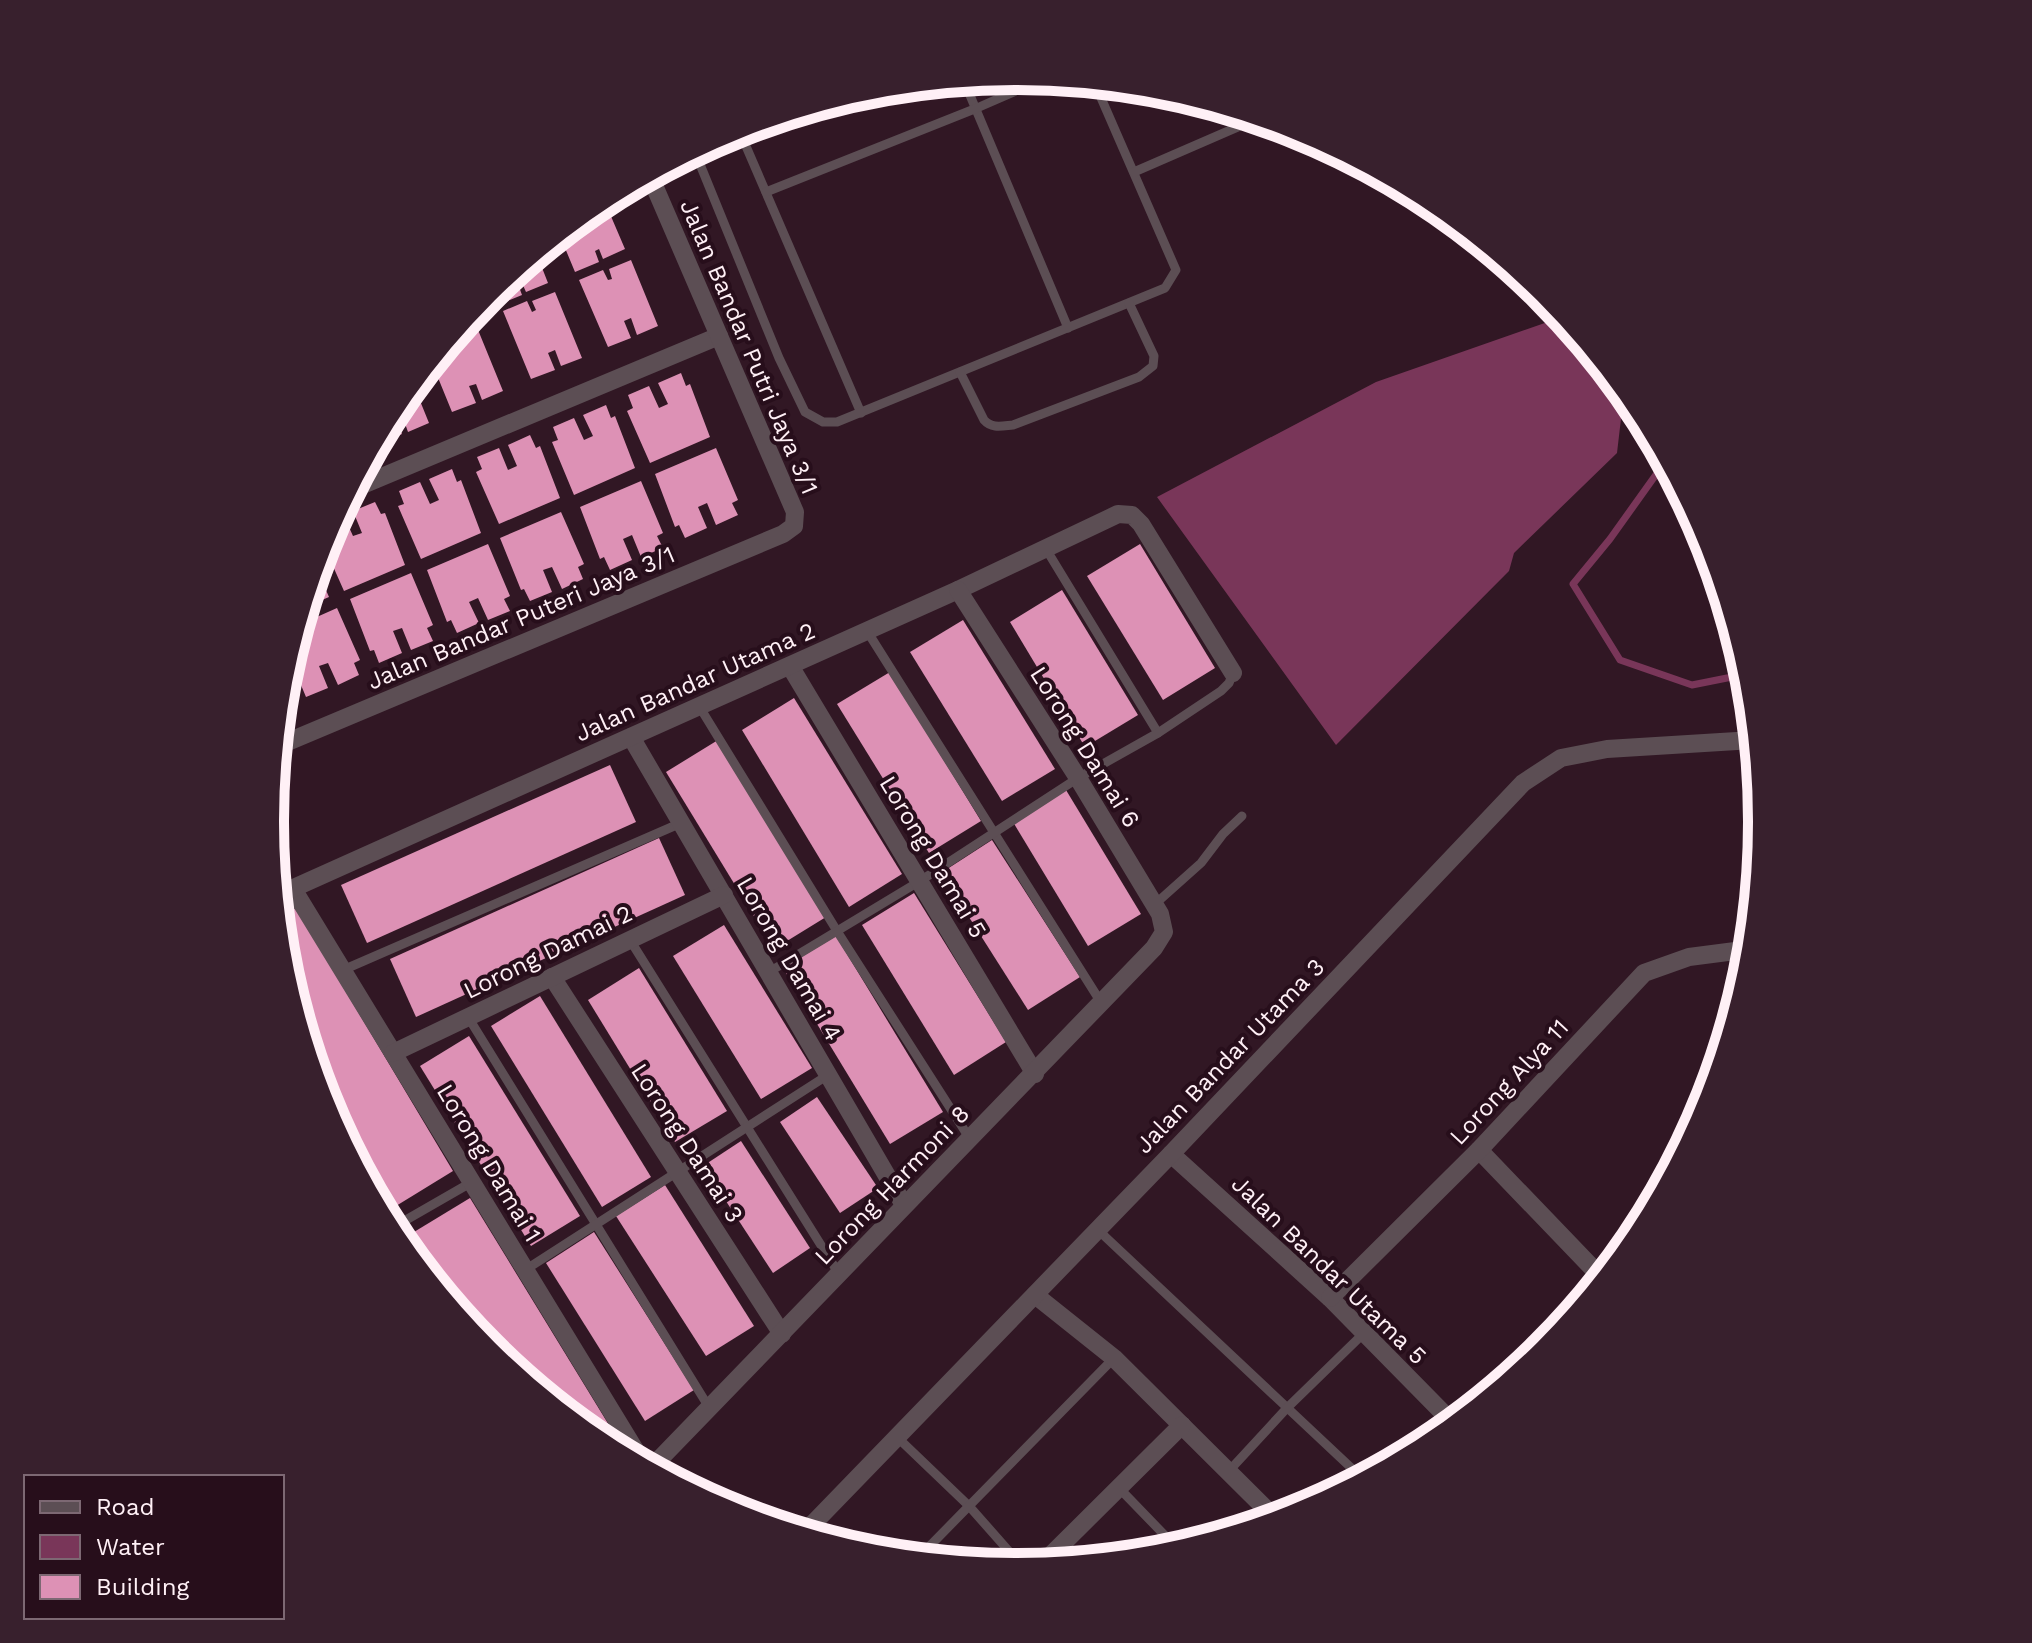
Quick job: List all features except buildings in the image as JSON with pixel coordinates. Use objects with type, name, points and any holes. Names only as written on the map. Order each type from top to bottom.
[{"type":"street","name":"Jalan Bandar Putri Jaya 3/1","points":[[654,186],[795,512],[794,526],[783,534]]},
{"type":"street","points":[[368,483],[719,336]]},
{"type":"street","name":"Jalan Bandar Utama 2","points":[[288,891],[958,590],[1118,514],[1132,515],[1141,524],[1233,673]]},
{"type":"street","name":"Jalan Bandar Puteri Jaya 3/1","points":[[289,741],[783,534]]},
{"type":"street","name":"Lorong Damai 6","points":[[958,590],[1078,778],[1154,905],[1163,922],[1164,932]]},
{"type":"street","name":"Lorong Damai 5","points":[[790,666],[1035,1074]]},
{"type":"street","name":"Lorong Damai 4","points":[[631,737],[904,1205]]},
{"type":"street","name":"Jalan Bandar Utama 3","points":[[813,1524],[1171,1154],[1523,783],[1561,758],[1607,749],[1743,741]]},
{"type":"street","name":"Lorong Damai 2","points":[[393,1053],[724,895]]},
{"type":"street","name":"Lorong Damai 1","points":[[289,896],[343,970],[631,1443]]},
{"type":"street","name":"Lorong Harmoni 8","points":[[659,1460],[1102,1004],[1154,948],[1164,932]]},
{"type":"street","name":"Lorong Alya 11","points":[[1330,1298],[1479,1150],[1644,973],[1689,957],[1735,951]]},
{"type":"street","name":"Lorong Damai 3","points":[[552,977],[782,1334]]},
{"type":"street","points":[[1479,1150],[1594,1270]]},
{"type":"street","name":"Jalan Bandar Utama 5","points":[[1171,1154],[1330,1298],[1444,1414]]},
{"type":"street","points":[[1035,1295],[1114,1358],[1265,1509]]},
{"type":"street","points":[[1061,1551],[1182,1425]]},
{"type":"lane","points":[[766,192],[1018,90]]},
{"type":"lane","points":[[969,92],[1068,328]]},
{"type":"lane","points":[[699,162],[779,358],[805,412],[823,422],[837,422],[1165,288],[1176,270],[1100,95]]},
{"type":"lane","points":[[1134,172],[1240,126]]},
{"type":"lane","points":[[745,143],[861,413]]},
{"type":"lane","points":[[960,372],[984,420],[988,425],[997,427],[1013,425],[1139,377],[1153,366],[1154,356],[1129,303]]},
{"type":"lane","points":[[1046,549],[1158,733]]},
{"type":"lane","points":[[867,631],[1102,1004]]},
{"type":"lane","points":[[769,972],[920,881],[1078,778],[1158,733],[1221,691],[1233,673]]},
{"type":"lane","points":[[699,706],[970,1139]]},
{"type":"lane","points":[[1154,905],[1201,863],[1223,834],[1242,816]]},
{"type":"lane","points":[[343,970],[682,822]]},
{"type":"lane","points":[[630,940],[839,1274]]},
{"type":"lane","points":[[468,1017],[710,1409]]},
{"type":"lane","points":[[525,1270],[828,1074]]},
{"type":"lane","points":[[404,1221],[472,1182]]},
{"type":"lane","points":[[1098,1230],[1354,1470]]},
{"type":"lane","points":[[1228,1472],[1287,1408],[1364,1333]]},
{"type":"lane","points":[[928,1548],[1114,1358]]},
{"type":"lane","points":[[898,1438],[969,1506],[1010,1553]]},
{"type":"lane","points":[[1119,1488],[1167,1537]]},
{"type":"water","points":[[1549,321],[1622,412],[1617,453],[1514,553],[1509,571],[1336,745],[1157,497],[1376,382]]},
{"type":"waterway","points":[[1658,472],[1573,584],[1620,660],[1692,685],[1733,677]]}]
